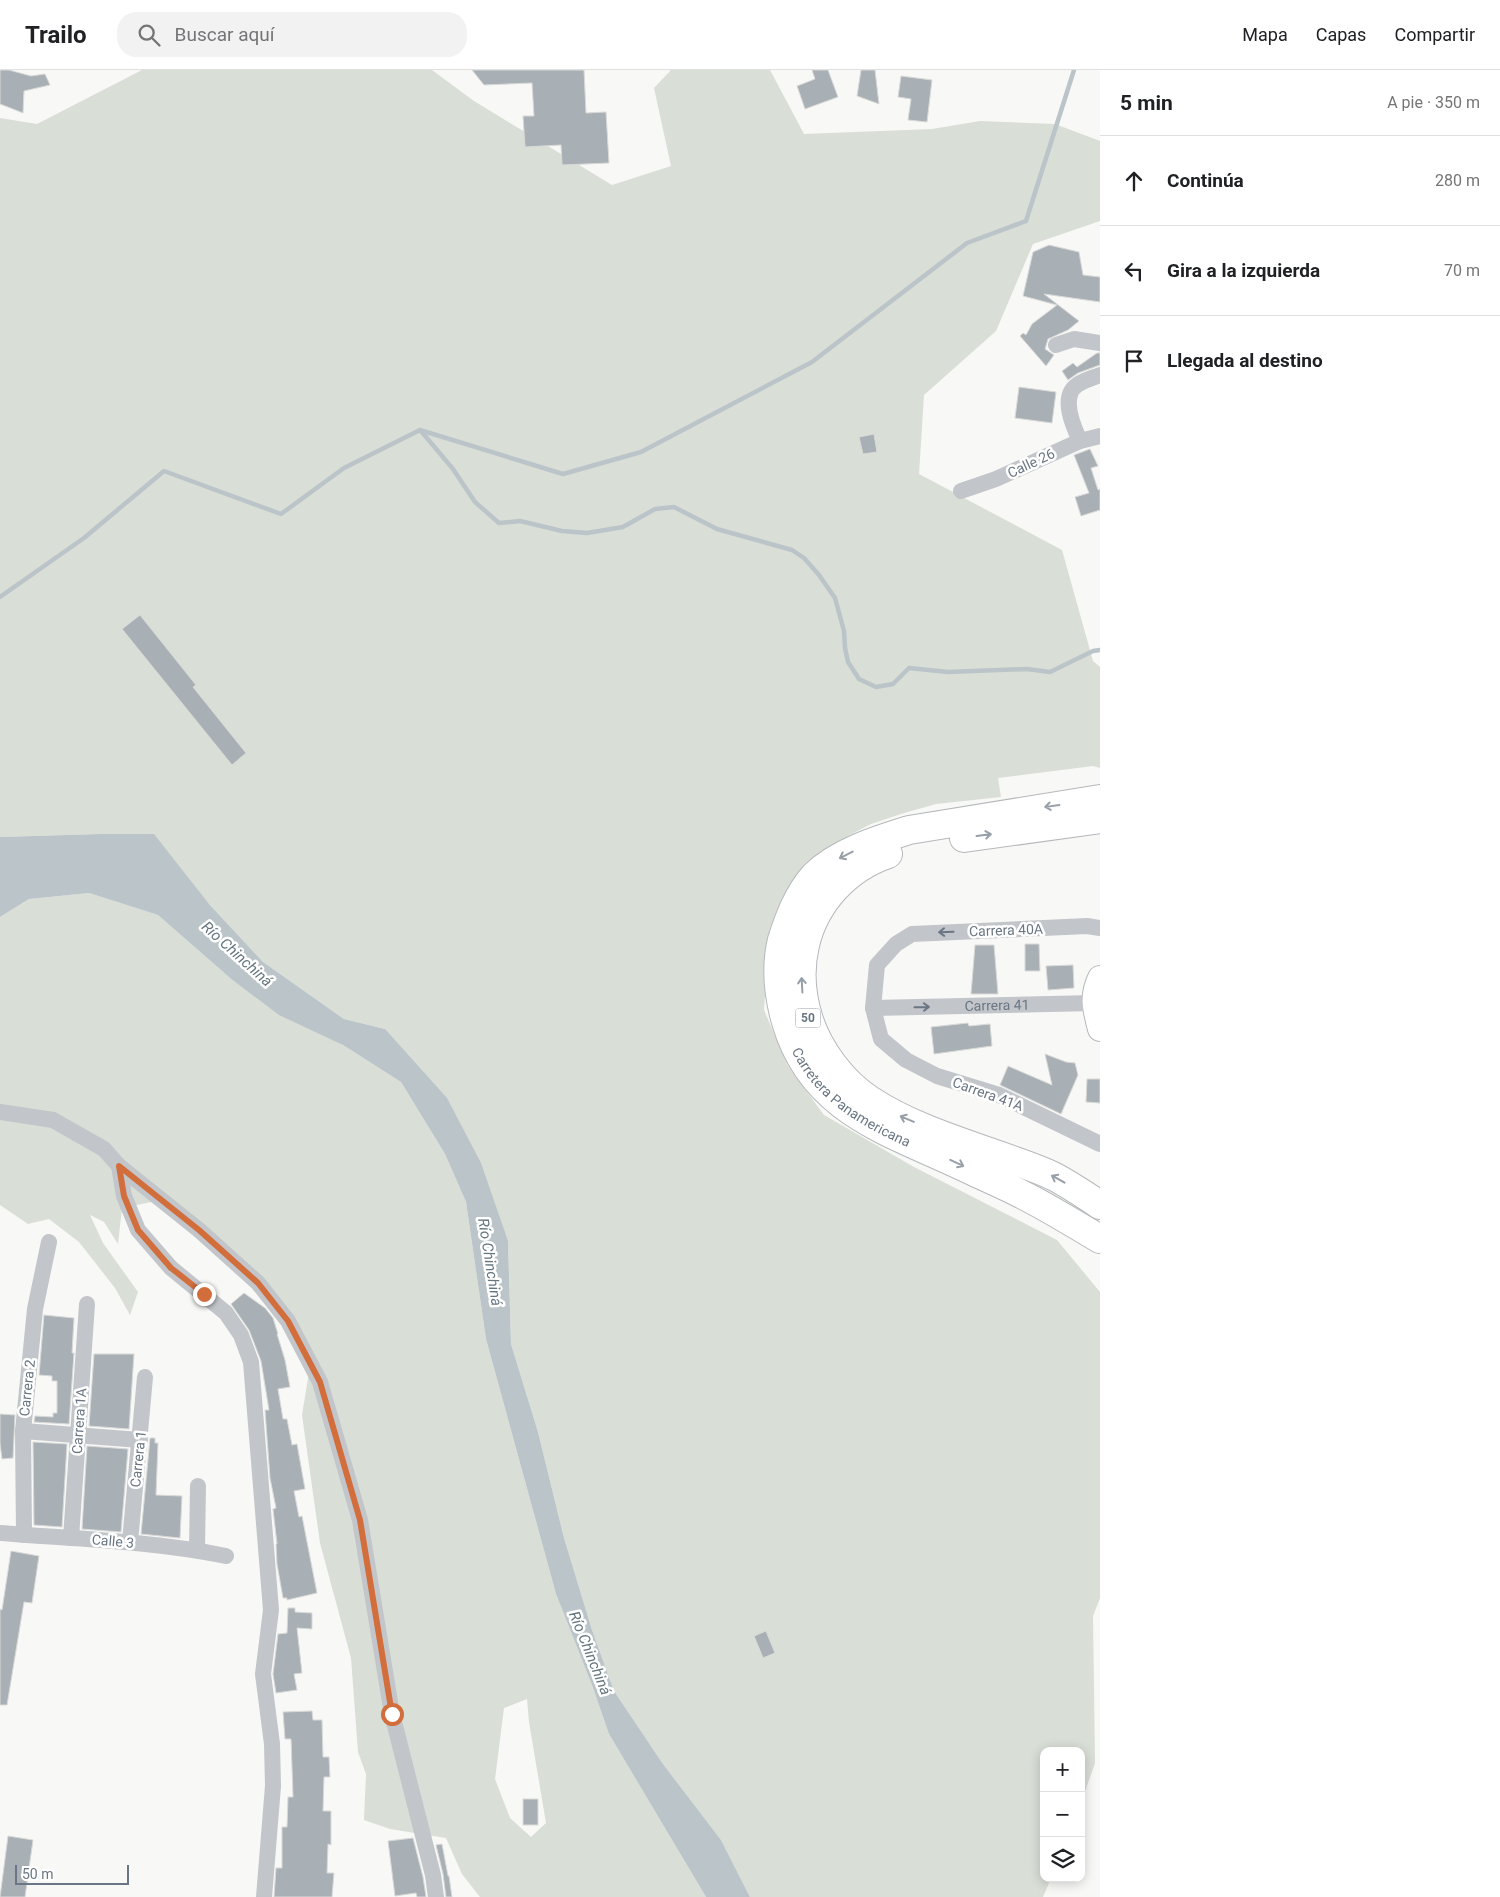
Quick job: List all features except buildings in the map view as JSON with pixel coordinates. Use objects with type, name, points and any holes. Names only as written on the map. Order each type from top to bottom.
[{"type":"highway","name":"Carretera Panamericana","points":[[1100,799],[909,830],[883,838],[845,855],[814,877],[800,898],[789,917],[778,962],[779,996],[792,1042],[802,1063],[819,1085],[857,1117],[1022,1194],[1100,1239]]},
{"type":"highway","name":"Carretera Panamericana","points":[[1100,819],[915,846],[858,869],[840,883],[823,902],[810,927],[804,947],[801,974],[802,992],[814,1034],[826,1056],[847,1080],[869,1099],[903,1118],[1054,1177],[1100,1205]]},
{"type":"highway","points":[[1048,1208],[1100,1259]]},
{"type":"main road","points":[[1100,978],[1094,993],[1094,1003],[1100,1029]]},
{"type":"street","points":[[1056,345],[1074,339],[1100,343]]},
{"type":"street","points":[[1094,440],[1070,420],[1070,398],[1072,390],[1084,381],[1100,375]]},
{"type":"street","name":"Calle 26","points":[[961,492],[1094,440]]},
{"type":"street","name":"Carrera 40A","points":[[873,1008],[877,965],[896,944],[912,934],[1088,926],[1100,928]]},
{"type":"street","name":"Carrera 41","points":[[873,1008],[1094,1003]]},
{"type":"street","name":"Carrera 41A","points":[[873,1008],[881,1039],[906,1060],[937,1076],[999,1095],[1100,1144]]},
{"type":"street","points":[[0,1112],[53,1120],[104,1149],[119,1166],[199,1230],[258,1283],[288,1321],[320,1382],[360,1520],[392,1714],[433,1876],[436,1897]]},
{"type":"street","points":[[119,1166],[124,1196],[138,1230],[171,1268],[226,1314],[241,1335],[252,1362],[271,1610],[263,1674],[272,1744],[273,1786],[264,1897]]},
{"type":"street","name":"Carrera 2","points":[[24,1535],[23,1431],[35,1310],[49,1242]]},
{"type":"street","name":"Carrera 1A","points":[[71,1538],[87,1304]]},
{"type":"street","name":"Carrera 1","points":[[130,1542],[145,1377]]},
{"type":"street","points":[[23,1431],[140,1440]]},
{"type":"street","points":[[197,1550],[198,1486]]},
{"type":"street","name":"Calle 3","points":[[0,1532],[130,1542],[197,1550],[226,1556]]},
{"type":"shaded area","points":[[142,70],[432,70],[474,101],[612,185],[671,166],[654,88],[671,70],[770,70],[804,134],[932,129],[980,121],[1055,124],[1100,141],[1100,221],[1033,244],[996,331],[924,395],[919,474],[1062,550],[1093,661],[1100,667],[1100,768],[1093,766],[998,778],[1001,797],[936,804],[871,824],[848,836],[820,857],[768,950],[764,1010],[788,1066],[824,1115],[914,1167],[1057,1240],[1100,1292],[1100,1598],[1093,1616],[1095,1763],[1085,1792],[1085,1747],[1040,1747],[1040,1882],[1049,1882],[1043,1897],[750,1897],[721,1840],[663,1764],[614,1691],[592,1630],[564,1538],[538,1432],[511,1344],[508,1241],[385,1029],[344,1019],[263,962],[209,904],[100,834],[0,837],[0,118],[37,124]]},
{"type":"shaded area","points":[[89,893],[158,915],[230,978],[401,1082],[445,1154],[466,1202],[486,1339],[556,1594],[609,1734],[706,1897],[480,1897],[462,1874],[446,1838],[390,1829],[364,1820],[366,1774],[358,1752],[351,1658],[320,1543],[302,1415],[312,1354],[278,1296],[166,1199],[122,1208],[118,1244],[104,1222],[90,1215],[103,1243],[138,1292],[130,1315],[115,1288],[79,1242],[49,1219],[28,1224],[0,1205],[0,917],[29,899]],"holes":[[[527,1699],[529,1722],[546,1823],[531,1837],[510,1818],[495,1779],[504,1708]]]},
{"type":"water","name":"Río Chinchiná","points":[[154,834],[209,904],[263,962],[344,1019],[385,1029],[447,1098],[481,1163],[508,1241],[511,1344],[538,1432],[564,1538],[592,1630],[614,1691],[663,1764],[721,1840],[750,1897],[706,1897],[609,1734],[556,1594],[486,1339],[466,1202],[445,1154],[401,1082],[343,1045],[279,1015],[230,978],[158,915],[89,893],[29,899],[0,917],[0,837]]},
{"type":"waterway","points":[[0,597],[84,538],[164,471],[281,514],[344,468],[420,430],[563,474],[641,452],[812,362],[967,243],[1026,221],[1074,70]]},
{"type":"waterway","points":[[421,431],[453,469],[475,502],[499,523],[520,521],[562,531],[587,533],[623,527],[655,509],[674,507],[717,529],[792,550],[804,558],[835,598],[844,631],[848,662],[859,679],[876,687],[893,684],[909,668],[948,672],[1027,669],[1050,672],[1093,651],[1100,650]]},
{"type":"route","points":[[204,1294],[171,1268],[138,1230],[124,1196],[119,1166],[199,1230],[258,1283],[288,1321],[320,1382],[360,1520],[392,1714]]}]
